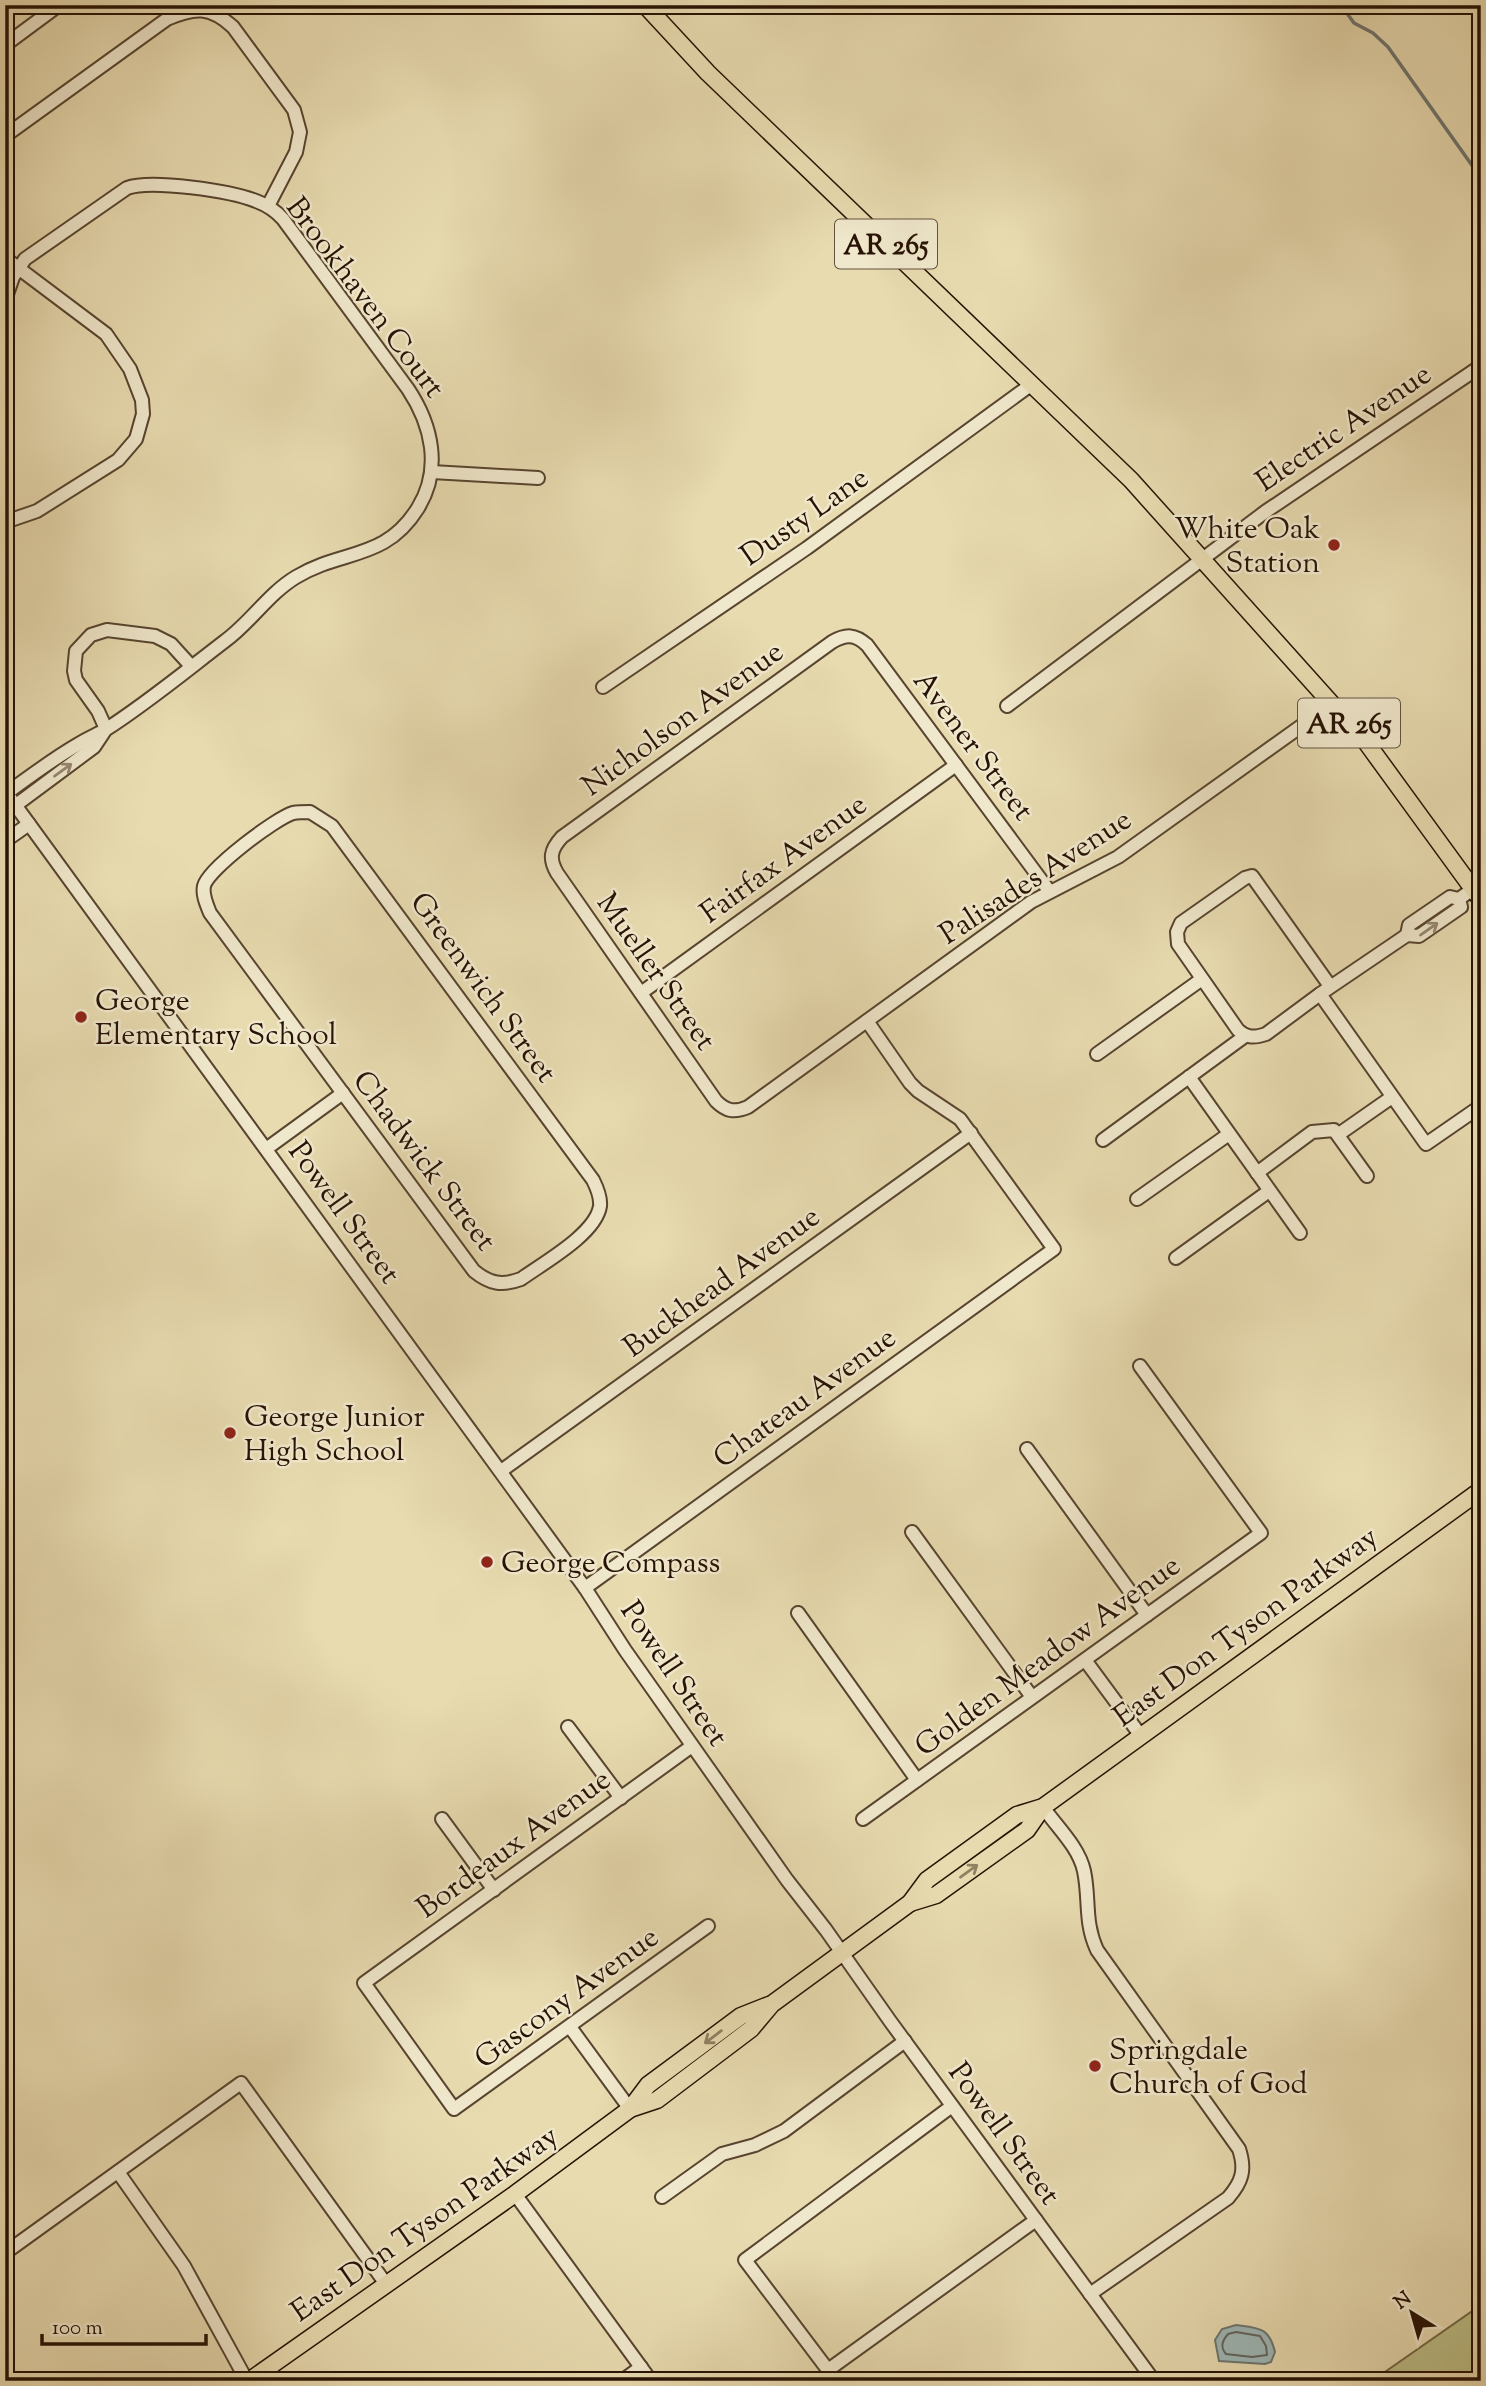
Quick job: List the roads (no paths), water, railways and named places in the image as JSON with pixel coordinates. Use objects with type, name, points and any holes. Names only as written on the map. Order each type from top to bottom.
[{"type":"main road","name":"AR 265","points":[[645,5],[708,73],[1122,472],[1203,558],[1366,742],[1478,890]]},
{"type":"main road","name":"East Don Tyson Parkway","points":[[248,2381],[515,2194],[630,2109],[657,2100],[751,2029],[772,2004],[842,1952],[910,1903],[936,1895],[1027,1830],[1043,1807],[1481,1490]]},
{"type":"street","points":[[5,45],[60,5]]},
{"type":"street","points":[[5,136],[167,19],[185,11],[202,9],[221,16],[233,27],[294,110],[300,132],[296,152],[268,206]]},
{"type":"street","name":"Brookhaven Court","points":[[5,300],[19,268],[36,251],[114,196],[137,184],[160,184],[244,196],[268,206],[283,219],[421,407],[431,439],[432,472],[419,506],[394,537],[363,553],[319,566],[296,577],[267,599],[229,639],[106,729],[6,792]]},
{"type":"street","points":[[5,258],[99,327],[113,341],[137,383],[143,414],[136,439],[118,460],[37,510],[5,522]]},
{"type":"street","name":"Electric Avenue","points":[[1007,706],[1265,512],[1481,366]]},
{"type":"street","name":"Dusty Lane","points":[[603,687],[807,548],[1032,384]]},
{"type":"street","points":[[432,472],[538,478]]},
{"type":"street","points":[[106,729],[98,711],[76,680],[74,671],[76,650],[91,635],[107,630],[155,636],[171,644],[191,666]]},
{"type":"street","name":"Avener Street","points":[[851,635],[867,645],[1050,892]]},
{"type":"street","name":"Nicholson Avenue","points":[[551,854],[562,837],[832,642],[851,635]]},
{"type":"street","name":"Palisades Avenue","points":[[730,1111],[748,1107],[1031,902],[1118,858],[1332,704]]},
{"type":"street","name":"Brookhaven Court","points":[[16,805],[94,747],[106,729]]},
{"type":"street","name":"Fairfax Avenue","points":[[641,993],[956,765]]},
{"type":"street","name":"Powell Street","points":[[6,792],[585,1588],[625,1650],[787,1880],[1154,2381]]},
{"type":"street","name":"Chadwick Street","points":[[310,812],[294,813],[280,819],[220,863],[204,886],[210,913],[474,1271],[496,1284]]},
{"type":"street","name":"Greenwich Street","points":[[310,812],[332,825],[593,1180],[599,1193],[600,1206],[596,1219],[586,1232],[521,1279],[509,1284],[496,1284]]},
{"type":"street","points":[[5,841],[29,824]]},
{"type":"street","name":"Mueller Street","points":[[551,854],[557,873],[716,1101],[730,1111]]},
{"type":"street","points":[[1478,890],[1459,899],[1450,897],[1409,925],[1408,935],[1325,990],[1266,1034],[1255,1037],[1245,1036],[1238,1030],[1178,944],[1177,932],[1181,923],[1248,875],[1252,876],[1325,990],[1392,1097],[1426,1144],[1481,1106]]},
{"type":"street","points":[[1097,1054],[1202,979]]},
{"type":"street","points":[[867,1021],[918,1091],[960,1119],[971,1133]]},
{"type":"street","points":[[1103,1140],[1245,1036]]},
{"type":"street","points":[[1189,1077],[1300,1233]]},
{"type":"street","points":[[266,1149],[343,1093]]},
{"type":"street","points":[[1339,1135],[1392,1097]]},
{"type":"street","points":[[1257,1173],[1312,1132],[1334,1130],[1367,1176]]},
{"type":"street","name":"Chateau Avenue","points":[[585,1588],[1054,1248],[971,1133]]},
{"type":"street","name":"Buckhead Avenue","points":[[501,1471],[971,1133]]},
{"type":"street","points":[[1137,1199],[1229,1134]]},
{"type":"street","points":[[1176,1258],[1269,1191]]},
{"type":"street","name":"Golden Meadow Avenue","points":[[863,1819],[1261,1533],[1140,1366]]},
{"type":"street","points":[[1027,1449],[1147,1615]]},
{"type":"street","points":[[912,1532],[1032,1697]]},
{"type":"street","points":[[798,1613],[917,1780]]},
{"type":"street","points":[[1085,1660],[1141,1736]]},
{"type":"street","points":[[568,1727],[621,1798]]},
{"type":"street","name":"Bordeaux Avenue","points":[[454,2109],[364,1983],[692,1746]]},
{"type":"street","points":[[1043,1807],[1081,1863],[1088,1925],[1097,1950],[1239,2149],[1244,2162],[1238,2187],[1228,2198],[1090,2294]]},
{"type":"street","points":[[442,1819],[494,1890]]},
{"type":"street","name":"Gascony Avenue","points":[[454,2109],[708,1926]]},
{"type":"street","points":[[570,2027],[630,2109]]},
{"type":"street","points":[[662,2197],[722,2154],[755,2146],[784,2131],[905,2041]]},
{"type":"street","points":[[5,2253],[241,2083],[386,2284]]},
{"type":"street","points":[[952,2106],[744,2260],[828,2370],[1036,2220]]},
{"type":"street","points":[[118,2172],[184,2266],[248,2381]]},
{"type":"street","points":[[515,2194],[651,2381]]},
{"type":"street","points":[[622,2381],[641,2367]]},
{"type":"water","points":[[1236,2325],[1257,2328],[1266,2333],[1275,2352],[1271,2362],[1265,2364],[1219,2361],[1215,2340],[1222,2329]]},
{"type":"waterway","points":[[1341,5],[1354,23],[1373,33],[1388,47],[1481,178]]},
{"type":"place","name":"White Oak Station","points":[[1334,545]]},
{"type":"place","name":"George Elementary School","points":[[81,1017]]},
{"type":"place","name":"George Junior High School","points":[[230,1433]]},
{"type":"place","name":"George Compass","points":[[487,1562]]},
{"type":"place","name":"Springdale Church of God","points":[[1095,2066]]}]
